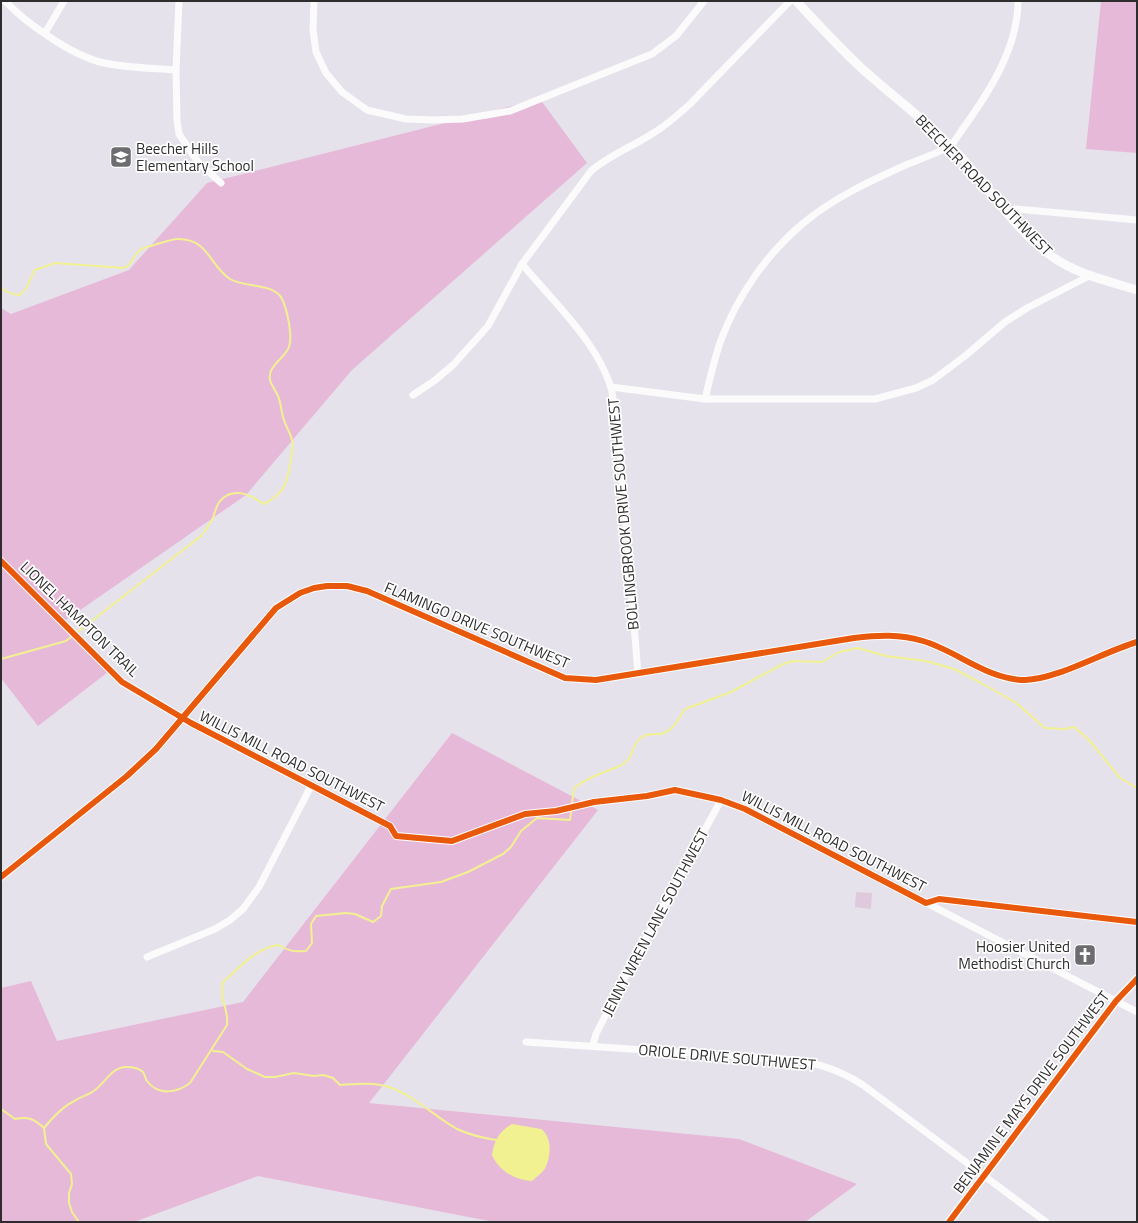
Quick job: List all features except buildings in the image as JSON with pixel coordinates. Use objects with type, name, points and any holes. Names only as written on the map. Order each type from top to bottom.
[{"type":"street","points":[[5,1],[15,12],[72,51],[99,62],[176,70]]},
{"type":"street","points":[[45,33],[64,1]]},
{"type":"street","points":[[179,1],[176,70],[177,120],[180,134],[198,162],[221,183]]},
{"type":"street","points":[[314,1],[313,38],[316,52],[326,73],[342,92],[367,110],[406,119],[433,120],[463,119],[510,111],[652,54],[676,36],[704,1]]},
{"type":"street","points":[[413,394],[434,381],[453,365],[488,326],[522,264],[591,171],[604,160],[654,132],[690,104],[790,1]]},
{"type":"street","name":"BEECHER ROAD SOUTHWEST","points":[[796,1],[858,64],[950,146],[1006,211],[1050,256],[1066,265],[1091,275],[1137,290]]},
{"type":"street","points":[[705,399],[720,341],[729,320],[754,278],[783,242],[816,214],[856,187],[950,146],[981,103],[994,80],[1013,32],[1018,12],[1018,1]]},
{"type":"street","points":[[1006,211],[1016,209],[1137,220]]},
{"type":"street","name":"BOLLINGBROOK DRIVE SOUTHWEST","points":[[522,264],[586,339],[611,388],[618,425],[638,674]]},
{"type":"street","points":[[611,388],[705,399],[865,400],[899,394],[933,380],[1006,322],[1027,308],[1091,275]]},
{"type":"street","name":"FLAMINGO DRIVE SOUTHWEST","points":[[1,878],[127,776],[156,749],[276,608],[300,593],[327,586],[347,586],[367,591],[565,678],[596,680],[854,638],[881,635],[903,636],[924,641],[997,674],[1010,678],[1037,679],[1050,676],[1112,650],[1137,642]]},
{"type":"street","name":"WILLIS MILL ROAD SOUTHWEST","points":[[183,718],[390,826]]},
{"type":"street","points":[[147,957],[215,930],[243,909],[259,887],[311,786]]},
{"type":"street","name":"WILLIS MILL ROAD SOUTHWEST","points":[[709,797],[745,809],[926,903],[938,898],[1137,922]]},
{"type":"street","name":"JENNY WREN LANE SOUTHWEST","points":[[593,1045],[596,1034],[624,979],[721,800]]},
{"type":"street","points":[[926,903],[1137,1012]]},
{"type":"street","name":"BENJAMIN E MAYS DRIVE SOUTHWEST","points":[[948,1222],[1116,1001],[1137,979]]},
{"type":"street","name":"ORIOLE DRIVE SOUTHWEST","points":[[526,1042],[593,1045],[794,1060],[826,1066],[844,1073],[863,1085],[1046,1222]]},
{"type":"shaded area","points":[[1101,1],[1137,1],[1137,153],[1086,149]]},
{"type":"shaded area","points":[[540,99],[587,163],[352,370],[246,495],[63,622],[108,672],[38,726],[1,678],[1,308],[11,314],[129,270],[207,183]]},
{"type":"shaded area","points":[[452,733],[598,810],[369,1103],[739,1139],[857,1184],[805,1222],[494,1222],[258,1176],[134,1222],[1,1222],[1,988],[31,981],[57,1041],[243,1002]]},
{"type":"shaded area","points":[[856,892],[872,893],[871,909],[855,907]]},
{"type":"shaded area","points":[[512,1124],[541,1129],[548,1137],[550,1148],[548,1160],[544,1170],[532,1181],[520,1179],[508,1174],[499,1166],[492,1155],[494,1145],[500,1133]]},
{"type":"waterway","points":[[1,288],[16,295],[21,294],[27,288],[35,270],[55,263],[124,268],[129,265],[140,250],[146,247],[177,239],[188,240],[196,243],[203,248],[223,274],[230,279],[243,284],[273,290],[282,299],[289,323],[290,342],[287,351],[271,370],[270,380],[279,399],[292,443],[290,462],[285,484],[273,499],[263,504],[253,497],[242,493],[226,496],[218,504],[212,520],[201,536],[66,641],[1,659]]},
{"type":"waterway","points":[[44,1128],[71,1102],[93,1092],[113,1072],[121,1068],[133,1068],[141,1071],[144,1073],[151,1086],[162,1091],[174,1091],[190,1083],[227,1025],[227,1014],[222,995],[223,982],[256,954],[279,945],[291,951],[306,951],[312,943],[311,924],[316,916],[346,913],[355,914],[373,922],[381,916],[382,906],[391,889],[441,882],[468,872],[503,854],[511,847],[521,831],[537,818],[570,820],[574,788],[598,774],[624,764],[629,759],[636,742],[642,737],[665,733],[672,728],[685,709],[731,692],[783,664],[793,661],[822,662],[839,652],[858,648],[886,656],[926,661],[954,669],[1015,702],[1045,728],[1064,729],[1074,727],[1089,740],[1120,778],[1137,788]]},
{"type":"waterway","points":[[213,1051],[223,1052],[247,1069],[265,1077],[275,1077],[294,1073],[314,1076],[323,1075],[333,1078],[340,1085],[383,1085],[416,1101],[457,1129],[476,1136],[496,1140]]},
{"type":"waterway","points":[[1,1109],[15,1119],[31,1119],[44,1128]]},
{"type":"waterway","points":[[44,1128],[46,1144],[71,1174],[72,1184],[69,1193],[69,1203],[72,1212],[79,1222]]},
{"type":"cycle path","name":"LIONEL HAMPTON TRAIL","points":[[1,561],[122,682],[191,723],[390,826],[396,836],[452,841],[525,814],[556,811],[594,802],[647,796],[675,790],[721,800],[745,809],[926,903],[939,899],[1137,922]]},
{"type":"cycle path","points":[[1,877],[127,776],[156,749],[276,608],[300,593],[314,588],[327,586],[347,586],[367,591],[565,678],[596,680],[854,638],[889,636],[906,637],[923,641],[948,651],[998,675],[1011,679],[1025,680],[1052,675],[1137,642]]},
{"type":"cycle path","points":[[949,1222],[1116,1001],[1137,979]]},
{"type":"place","name":"Beecher Hills Elementary School","points":[[121,157]]},
{"type":"place","name":"Hoosier United Methodist Church","points":[[1085,955]]}]
